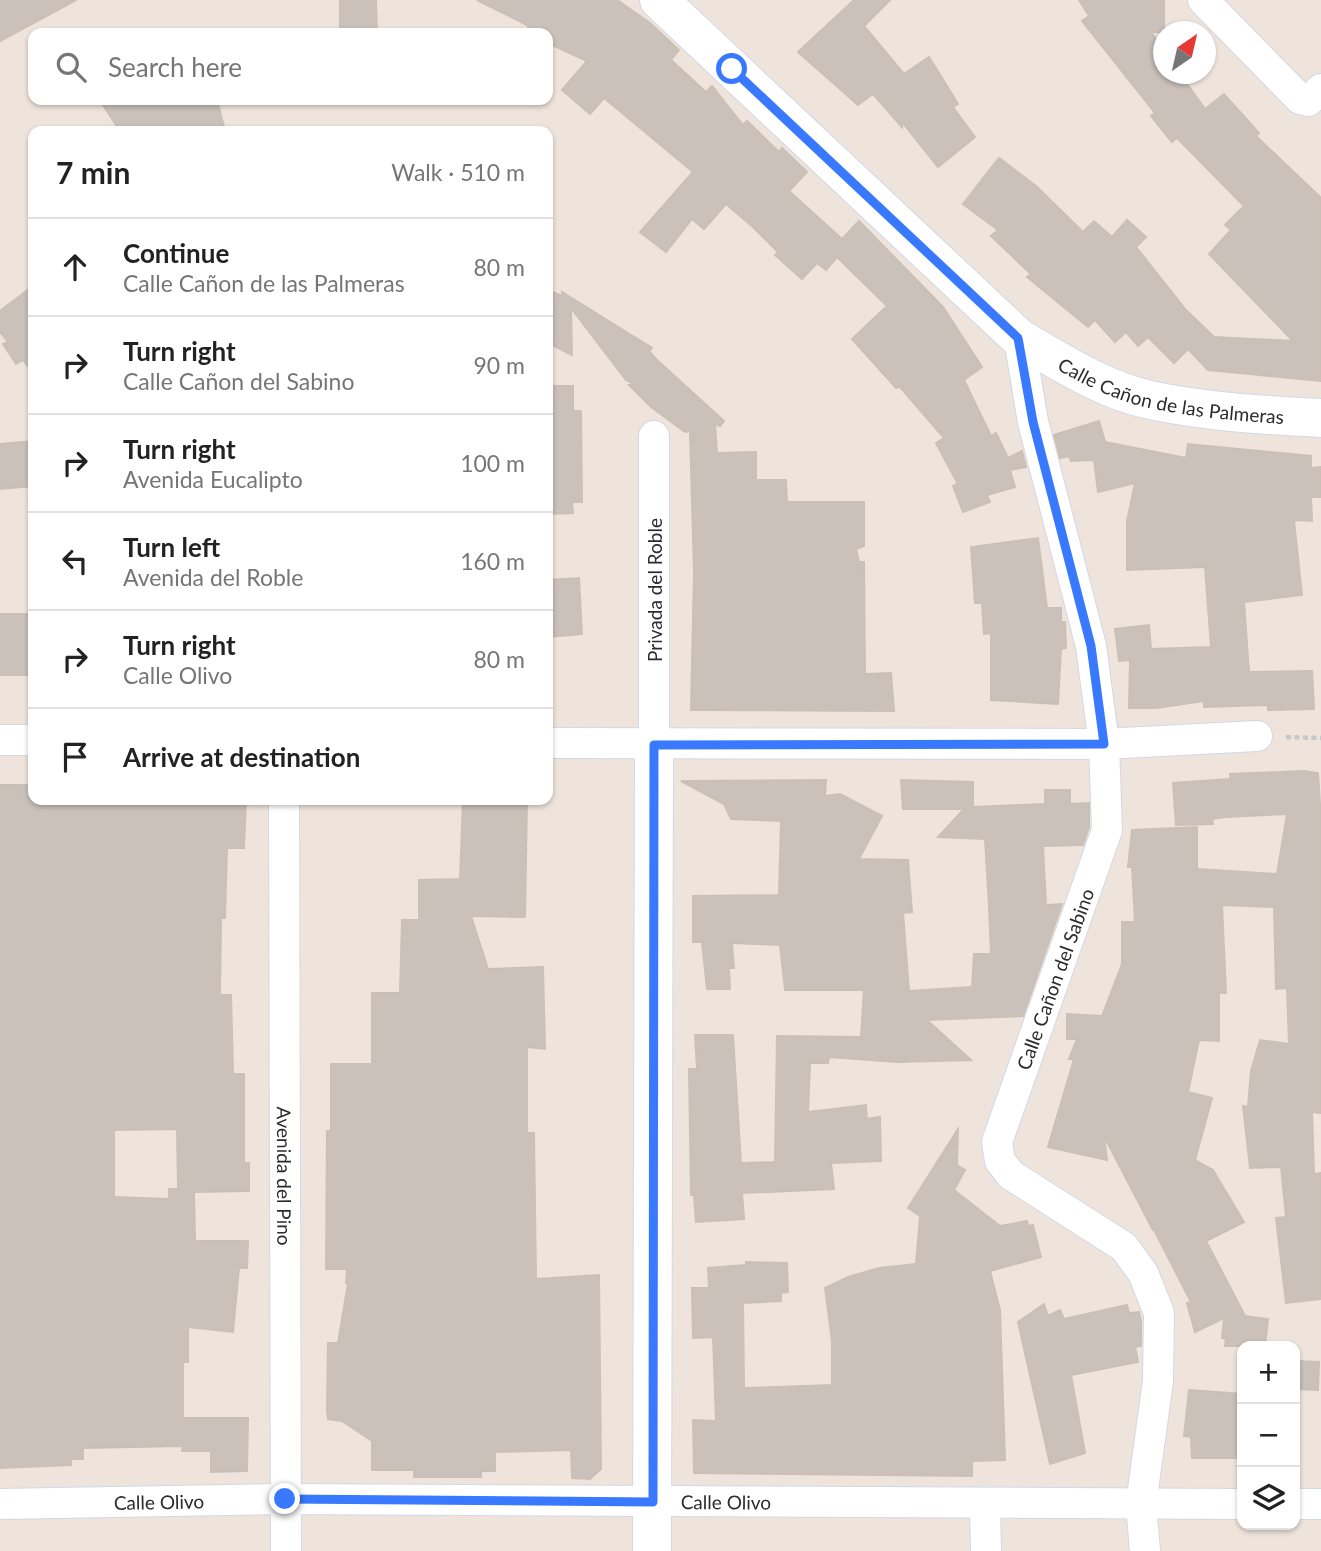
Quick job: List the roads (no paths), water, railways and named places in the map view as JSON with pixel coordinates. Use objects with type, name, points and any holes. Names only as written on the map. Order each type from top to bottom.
[{"type":"main road","name":"Calle Cañon de las Palmeras","points":[[659,0],[1018,338],[1085,375],[1147,400],[1233,413],[1321,418]]},
{"type":"main road","points":[[652,1551],[654,745]]},
{"type":"street","points":[[1203,0],[1313,95]]},
{"type":"street","name":"Calle Cañon del Sabino","points":[[1018,338],[1033,422],[1091,646],[1104,744],[1107,830],[997,1142],[1000,1161],[1011,1175],[1124,1247],[1143,1273],[1160,1313],[1158,1381],[1141,1504],[1145,1551]]},
{"type":"street","name":"Privada del Roble","points":[[654,436],[654,745]]},
{"type":"street","points":[[553,743],[1104,744],[1257,736]]},
{"type":"street","points":[[0,740],[28,740]]},
{"type":"street","name":"Avenida del Pino","points":[[284,805],[286,1551]]},
{"type":"street","name":"Calle Olivo","points":[[0,1504],[285,1499],[985,1505],[1237,1504]]},
{"type":"street","points":[[1300,1504],[1321,1504]]},
{"type":"street","points":[[985,1505],[986,1551]]}]
